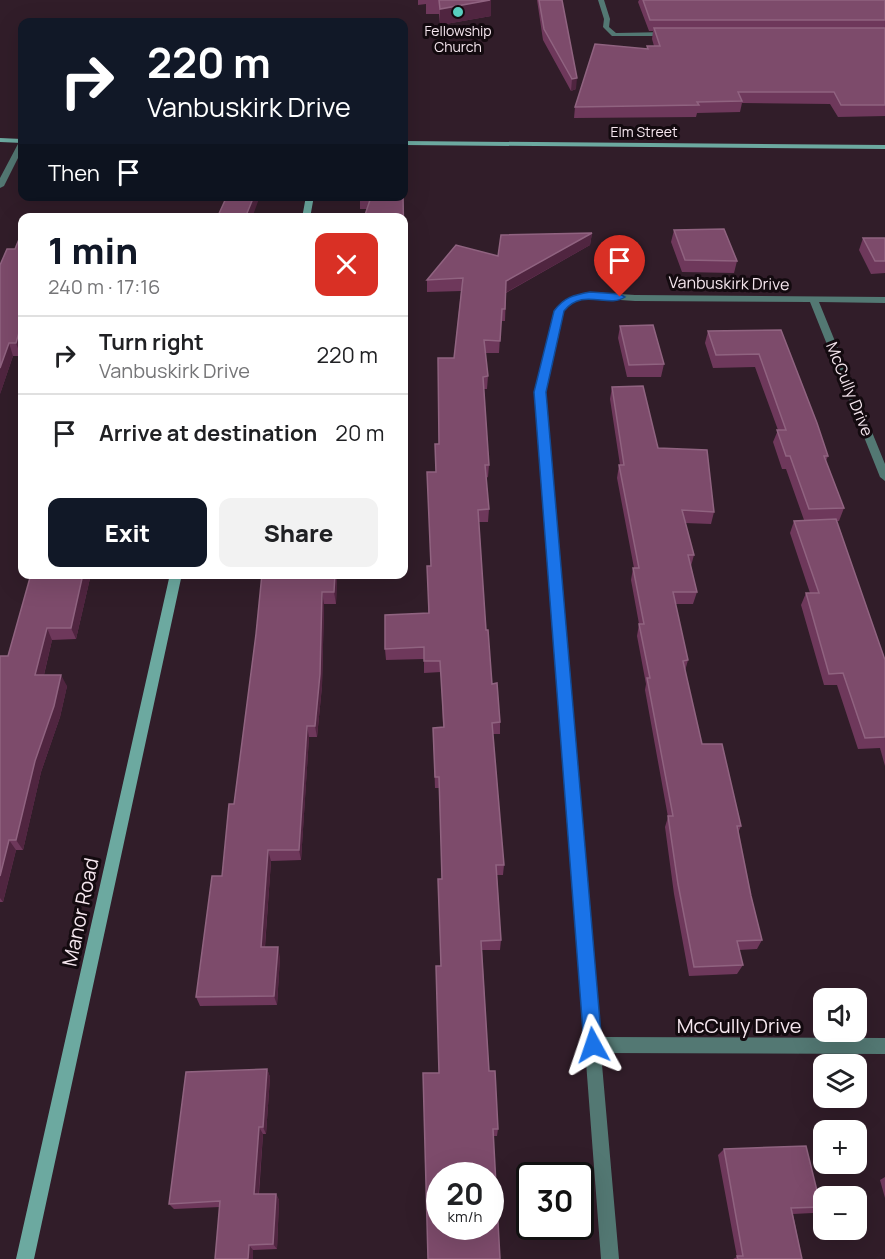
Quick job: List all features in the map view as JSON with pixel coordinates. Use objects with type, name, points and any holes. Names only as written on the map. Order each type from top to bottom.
[{"type":"main road","points":[[0,140],[18,142]]},
{"type":"main road","name":"Elm Street","points":[[408,143],[885,147]]},
{"type":"main road","name":"Manor Road","points":[[25,1259],[175,579]]},
{"type":"street","points":[[601,0],[607,19],[606,27],[614,35],[674,34]]},
{"type":"street","points":[[0,186],[18,150]]},
{"type":"street","name":"Vanbuskirk Drive","points":[[610,1259],[540,392],[559,311],[565,303],[574,298],[590,295],[635,298],[885,300]]},
{"type":"street","name":"McCully Drive","points":[[814,300],[885,477]]},
{"type":"street","name":"McCully Drive","points":[[593,1045],[885,1046]]},
{"type":"building","points":[[439,0],[490,0],[440,9]]},
{"type":"building","points":[[539,0],[562,0],[577,78],[572,79],[544,29]]},
{"type":"building","points":[[643,0],[885,0],[885,20],[650,20]]},
{"type":"building","points":[[654,28],[885,28],[885,105],[841,105],[834,92],[738,92],[742,101],[697,102],[699,105],[575,107],[595,44],[648,49],[647,46],[660,46]]},
{"type":"building","points":[[225,201],[252,201],[247,213],[219,213]]},
{"type":"building","points":[[370,201],[403,201],[403,213],[366,213]]},
{"type":"building","points":[[724,229],[737,261],[685,260],[674,230]]},
{"type":"building","points":[[592,233],[506,281],[500,341],[484,340],[488,376],[483,377],[489,465],[485,465],[489,509],[478,510],[486,630],[488,630],[492,684],[497,683],[500,722],[492,723],[504,865],[496,865],[501,940],[481,941],[489,1071],[495,1071],[498,1129],[493,1129],[495,1162],[426,1162],[426,1185],[423,1073],[439,1073],[436,966],[441,966],[438,879],[442,879],[439,777],[435,777],[433,728],[444,727],[440,661],[424,661],[424,647],[385,649],[385,615],[429,613],[427,566],[431,566],[427,472],[436,472],[435,444],[439,444],[438,358],[454,358],[463,278],[427,280],[456,245],[498,256],[501,235]]},
{"type":"building","points":[[863,238],[885,238],[885,261],[875,261]]},
{"type":"building","points":[[18,242],[18,336],[16,343],[9,343],[0,368],[0,265],[7,249],[15,249]]},
{"type":"building","points":[[653,325],[664,364],[629,365],[620,326]]},
{"type":"building","points":[[781,330],[817,423],[828,456],[824,456],[844,508],[809,509],[790,456],[786,456],[777,430],[786,430],[759,354],[716,355],[708,331]]},
{"type":"building","points":[[643,386],[658,448],[707,450],[714,512],[682,510],[694,555],[688,555],[697,592],[673,592],[688,660],[683,661],[702,744],[722,744],[741,826],[737,826],[762,940],[737,941],[743,965],[694,967],[678,884],[668,816],[673,816],[639,624],[644,624],[633,568],[639,568],[619,465],[624,465],[612,387]]},
{"type":"building","points":[[836,519],[885,660],[885,737],[865,738],[843,673],[829,674],[806,593],[819,593],[794,521]]},
{"type":"building","points":[[30,579],[82,579],[71,628],[47,628],[35,675],[61,675],[54,706],[35,761],[16,840],[9,840],[0,876],[0,656],[8,656]]},
{"type":"building","points":[[262,579],[335,579],[334,592],[322,592],[320,674],[315,726],[307,726],[299,850],[268,850],[261,947],[278,947],[274,996],[196,997],[212,876],[222,876],[229,804],[234,804]]},
{"type":"building","points":[[267,1069],[263,1127],[259,1127],[254,1194],[276,1194],[273,1244],[249,1245],[248,1259],[215,1259],[220,1201],[169,1204],[186,1072]]},
{"type":"building","points":[[806,1146],[816,1186],[813,1186],[813,1207],[791,1208],[802,1259],[738,1259],[737,1256],[743,1256],[724,1149]]},
{"type":"building","points":[[427,1240],[499,1240],[500,1259],[428,1259]]},
{"type":"place","name":"Fellowship Church","points":[[458,12]]},
{"type":"route","points":[[593,1045],[540,392],[559,311],[565,303],[574,298],[590,295],[620,297]]}]
